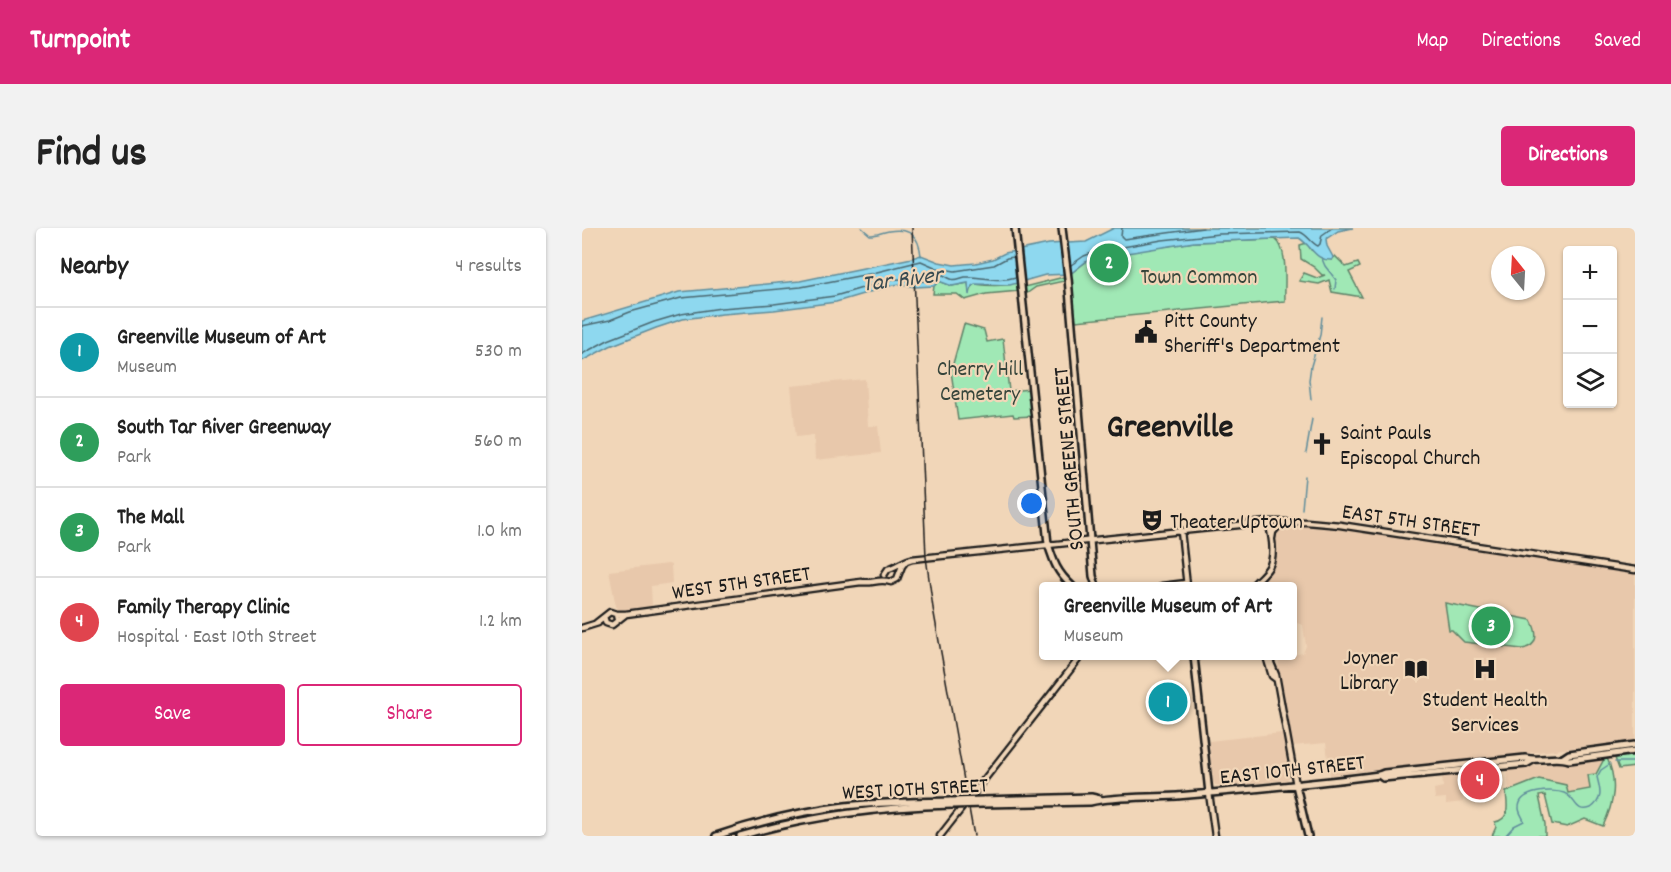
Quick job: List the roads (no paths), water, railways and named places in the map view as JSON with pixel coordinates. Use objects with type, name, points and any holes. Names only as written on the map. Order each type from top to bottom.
[{"type":"main road","points":[[1015,228],[1048,544],[1057,570],[1068,582]]},
{"type":"main road","name":"SOUTH GREENE STREET","points":[[1062,228],[1095,582]]},
{"type":"main road","points":[[1256,582],[1272,561],[1272,541],[1268,522]]},
{"type":"main road","name":"EAST 5TH STREET","points":[[1181,531],[1268,522],[1310,522],[1635,570]]},
{"type":"main road","points":[[1272,541],[1273,532],[1282,522]]},
{"type":"main road","points":[[908,559],[902,566],[897,579],[889,582],[885,577],[888,569],[908,559],[1181,531],[1186,582]]},
{"type":"main road","points":[[892,568],[898,575]]},
{"type":"main road","name":"WEST 5TH STREET","points":[[616,616],[885,577]]},
{"type":"main road","points":[[582,628],[605,620],[613,624],[616,616],[609,612],[605,620]]},
{"type":"main road","points":[[940,836],[1078,660]]},
{"type":"main road","points":[[1194,660],[1215,836]]},
{"type":"main road","points":[[1268,660],[1272,676],[1276,679],[1308,836]]},
{"type":"main road","name":"EAST 10TH STREET","points":[[1563,758],[1569,754],[1635,745]]},
{"type":"main road","name":"EAST 10TH STREET","points":[[1209,793],[1525,758],[1569,760],[1635,751]]},
{"type":"main road","name":"EAST 10TH STREET","points":[[1379,775],[1383,778],[1526,764],[1533,760]]},
{"type":"main road","points":[[1460,770],[1476,766],[1477,763]]},
{"type":"main road","name":"WEST 10TH STREET","points":[[716,836],[781,818],[846,806],[1090,802],[1102,799],[1209,793]]},
{"type":"main road","name":"WEST 10TH STREET","points":[[740,836],[842,814],[951,803]]},
{"type":"main road","points":[[732,830],[740,836]]},
{"type":"water","name":"Tar River","points":[[1114,228],[1353,228],[1338,231],[1326,239],[1332,260],[1318,256],[1299,238],[1194,242],[1097,258],[1087,261],[1070,274],[1045,275],[1010,285],[975,284],[969,295],[968,283],[952,286],[939,281],[934,286],[915,287],[901,284],[836,302],[683,319],[610,346],[582,361],[582,321],[679,292],[800,281],[921,255],[954,265],[976,263],[1005,253],[1049,244],[1086,242]]},
{"type":"waterway","name":"Tar River","points":[[862,228],[870,235],[896,230],[908,232],[916,238],[921,256]]},
{"type":"waterway","points":[[1322,259],[1336,280],[1335,289]]},
{"type":"waterway","points":[[1311,399],[1309,380],[1322,317]]},
{"type":"waterway","points":[[1306,453],[1312,419]]},
{"type":"waterway","points":[[1302,509],[1305,476]]},
{"type":"waterway","points":[[1615,762],[1635,762]]},
{"type":"waterway","points":[[1505,836],[1514,826],[1524,821],[1519,808],[1520,802],[1530,794],[1545,791],[1564,793],[1581,809],[1591,808],[1599,797],[1597,777],[1601,770],[1610,764]]},
{"type":"railway","points":[[912,228],[926,557],[974,836]]},
{"type":"place","name":"South Tar River Greenway","points":[[1109,263]]},
{"type":"place","name":"Pitt County Sheriff's Department","points":[[1146,332]]},
{"type":"place","name":"Saint Pauls Episcopal Church","points":[[1322,444]]},
{"type":"place","name":"Theater Uptown","points":[[1152,520]]},
{"type":"place","name":"The Mall","points":[[1491,626]]},
{"type":"place","name":"Joyner Library","points":[[1416,669]]},
{"type":"place","name":"Student Health Services","points":[[1485,669]]},
{"type":"place","name":"Greenville Museum of Art","points":[[1168,702]]},
{"type":"place","name":"Family Therapy Clinic","points":[[1480,780]]},
{"type":"district","name":"Greenville","points":[[1170,424]]},
{"type":"park label","name":"Town Common","points":[[1199,275]]},
{"type":"park label","name":"Cherry Hill Cemetery","points":[[980,380]]}]
